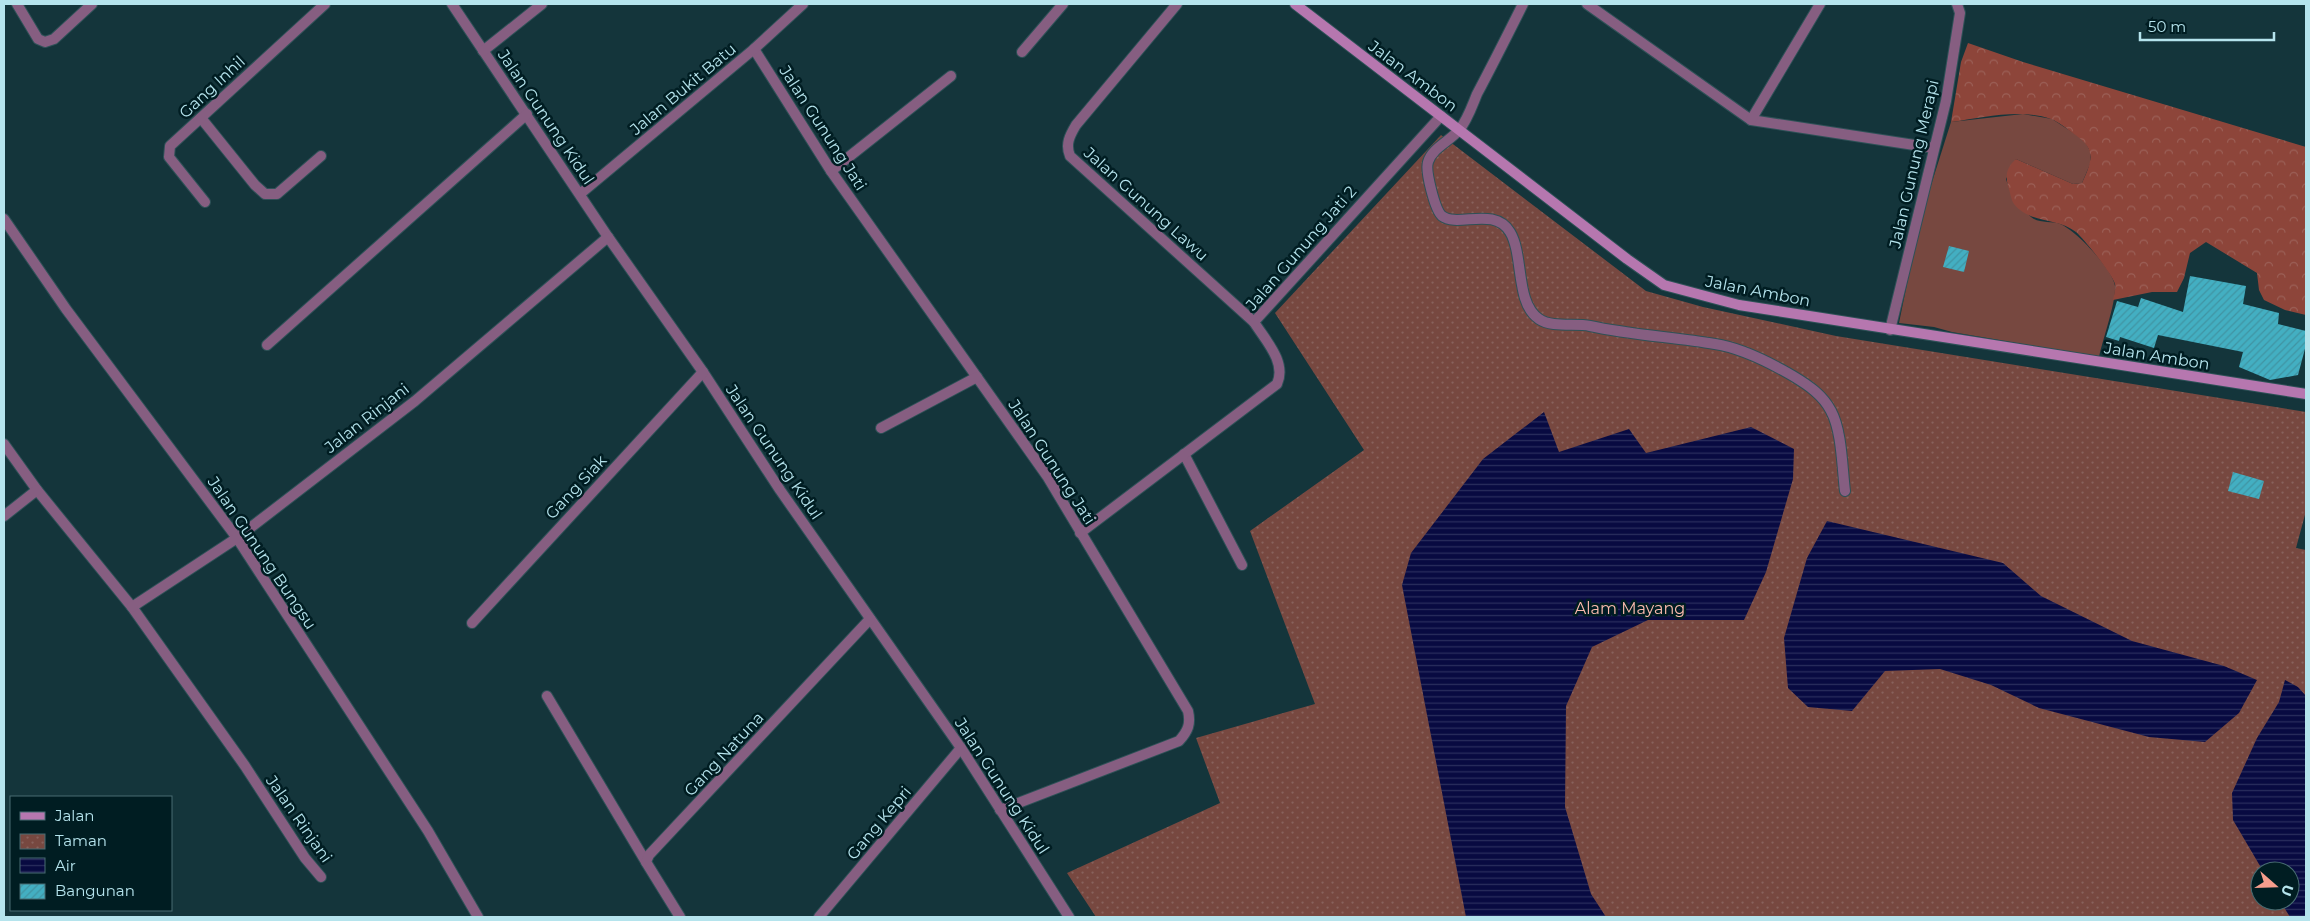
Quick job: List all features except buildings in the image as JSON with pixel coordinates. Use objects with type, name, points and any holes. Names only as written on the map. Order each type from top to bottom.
[{"type":"street","points":[[17,4],[40,40],[48,42],[54,39],[92,4]]},
{"type":"street","name":"Gang Inhil","points":[[205,202],[168,154],[170,146],[325,4]]},
{"type":"street","name":"Jalan Gunung Kidul","points":[[452,4],[608,237],[703,372],[780,490],[961,748],[1069,917]]},
{"type":"street","points":[[483,51],[542,4]]},
{"type":"street","name":"Jalan Bukit Batu","points":[[580,194],[754,49],[803,4]]},
{"type":"street","points":[[1022,52],[1063,4]]},
{"type":"street","name":"Jalan Gunung Lawu","points":[[1177,4],[1076,125],[1070,135],[1068,150],[1070,156],[1254,322]]},
{"type":"street","name":"Jalan Ambon","points":[[1295,4],[1627,259],[1664,284],[1739,305],[2306,394]]},
{"type":"street","points":[[1523,4],[1460,130],[1431,155],[1428,162],[1430,180],[1438,210],[1442,216],[1450,218],[1479,218],[1498,221],[1506,226],[1512,235],[1517,253],[1522,291],[1532,313],[1544,321],[1582,324],[1611,330],[1716,344],[1749,353],[1780,368],[1811,387],[1831,410],[1837,425],[1845,491]]},
{"type":"street","points":[[1588,4],[1751,120],[1934,148]]},
{"type":"street","points":[[1751,120],[1820,4]]},
{"type":"street","name":"Jalan Gunung Merapi","points":[[1890,330],[1946,101],[1959,23],[1960,13],[1957,4]]},
{"type":"street","name":"Jalan Gunung Jati","points":[[754,49],[831,171],[1046,476],[1188,711],[1190,722],[1187,732],[1179,741],[1000,810]]},
{"type":"street","points":[[831,171],[951,76]]},
{"type":"street","points":[[267,345],[527,114]]},
{"type":"street","name":"Jalan Gunung Jati 2","points":[[1080,533],[1276,384],[1280,375],[1281,365],[1254,322],[1441,116]]},
{"type":"street","points":[[201,118],[265,194],[277,194],[321,156]]},
{"type":"street","name":"Jalan Gunung Bungsu","points":[[4,218],[66,309],[237,538],[428,831],[478,917]]},
{"type":"street","name":"Jalan Rinjani","points":[[132,607],[237,538],[414,401],[608,237]]},
{"type":"street","name":"Gang Siak","points":[[472,623],[703,372]]},
{"type":"street","points":[[881,428],[977,377]]},
{"type":"street","name":"Jalan Rinjani","points":[[4,444],[37,490],[132,607],[245,766],[304,858],[321,877]]},
{"type":"street","points":[[1184,454],[1242,565]]},
{"type":"street","points":[[4,516],[37,490]]},
{"type":"street","name":"Gang Natuna","points":[[646,862],[648,855],[870,619]]},
{"type":"street","points":[[547,696],[680,917]]},
{"type":"street","name":"Gang Kepri","points":[[819,917],[961,748]]},
{"type":"green space","points":[[1968,43],[2023,62],[2306,147],[2306,315],[2285,310],[2264,300],[2259,290],[2257,273],[2206,242],[2190,253],[2184,278],[2177,292],[2152,292],[2113,300],[2115,284],[2113,279],[2080,236],[2069,227],[2036,218],[2020,210],[2013,202],[2007,182],[2009,168],[2016,159],[2073,184],[2082,183],[2090,162],[2089,150],[2086,145],[2057,122],[2039,116],[2014,114],[1951,122],[1961,62]]},
{"type":"green space","points":[[2023,114],[2052,119],[2084,140],[2090,151],[2090,164],[2082,183],[2073,184],[2016,159],[2006,179],[2017,201],[2030,216],[2043,222],[2060,224],[2075,234],[2093,251],[2113,279],[2115,293],[2099,357],[1952,332],[1934,327],[1899,323],[1920,220],[1951,122]]},
{"type":"green space","name":"Alam Mayang","points":[[1441,135],[1646,291],[1703,307],[1836,336],[2306,412],[2306,511],[2296,548],[2306,550],[2306,917],[1096,917],[1067,873],[1220,803],[1196,738],[1315,704],[1250,531],[1364,450],[1275,313]]},
{"type":"water","points":[[1544,412],[1559,452],[1629,429],[1646,453],[1751,427],[1794,449],[1793,479],[1766,572],[1744,620],[1648,620],[1592,647],[1566,706],[1565,807],[1591,894],[1606,917],[1466,917],[1402,585],[1411,553],[1483,459]]},
{"type":"water","points":[[1827,521],[2003,563],[2041,596],[2132,641],[2224,666],[2257,680],[2239,713],[2205,742],[2149,737],[2039,708],[1991,685],[1940,669],[1885,671],[1852,711],[1808,707],[1788,688],[1784,638],[1807,558]]},
{"type":"water","points":[[2285,680],[2298,687],[2306,696],[2306,917],[2290,917],[2286,911],[2300,911],[2300,861],[2257,861],[2233,820],[2232,793],[2257,738],[2279,702]]}]
